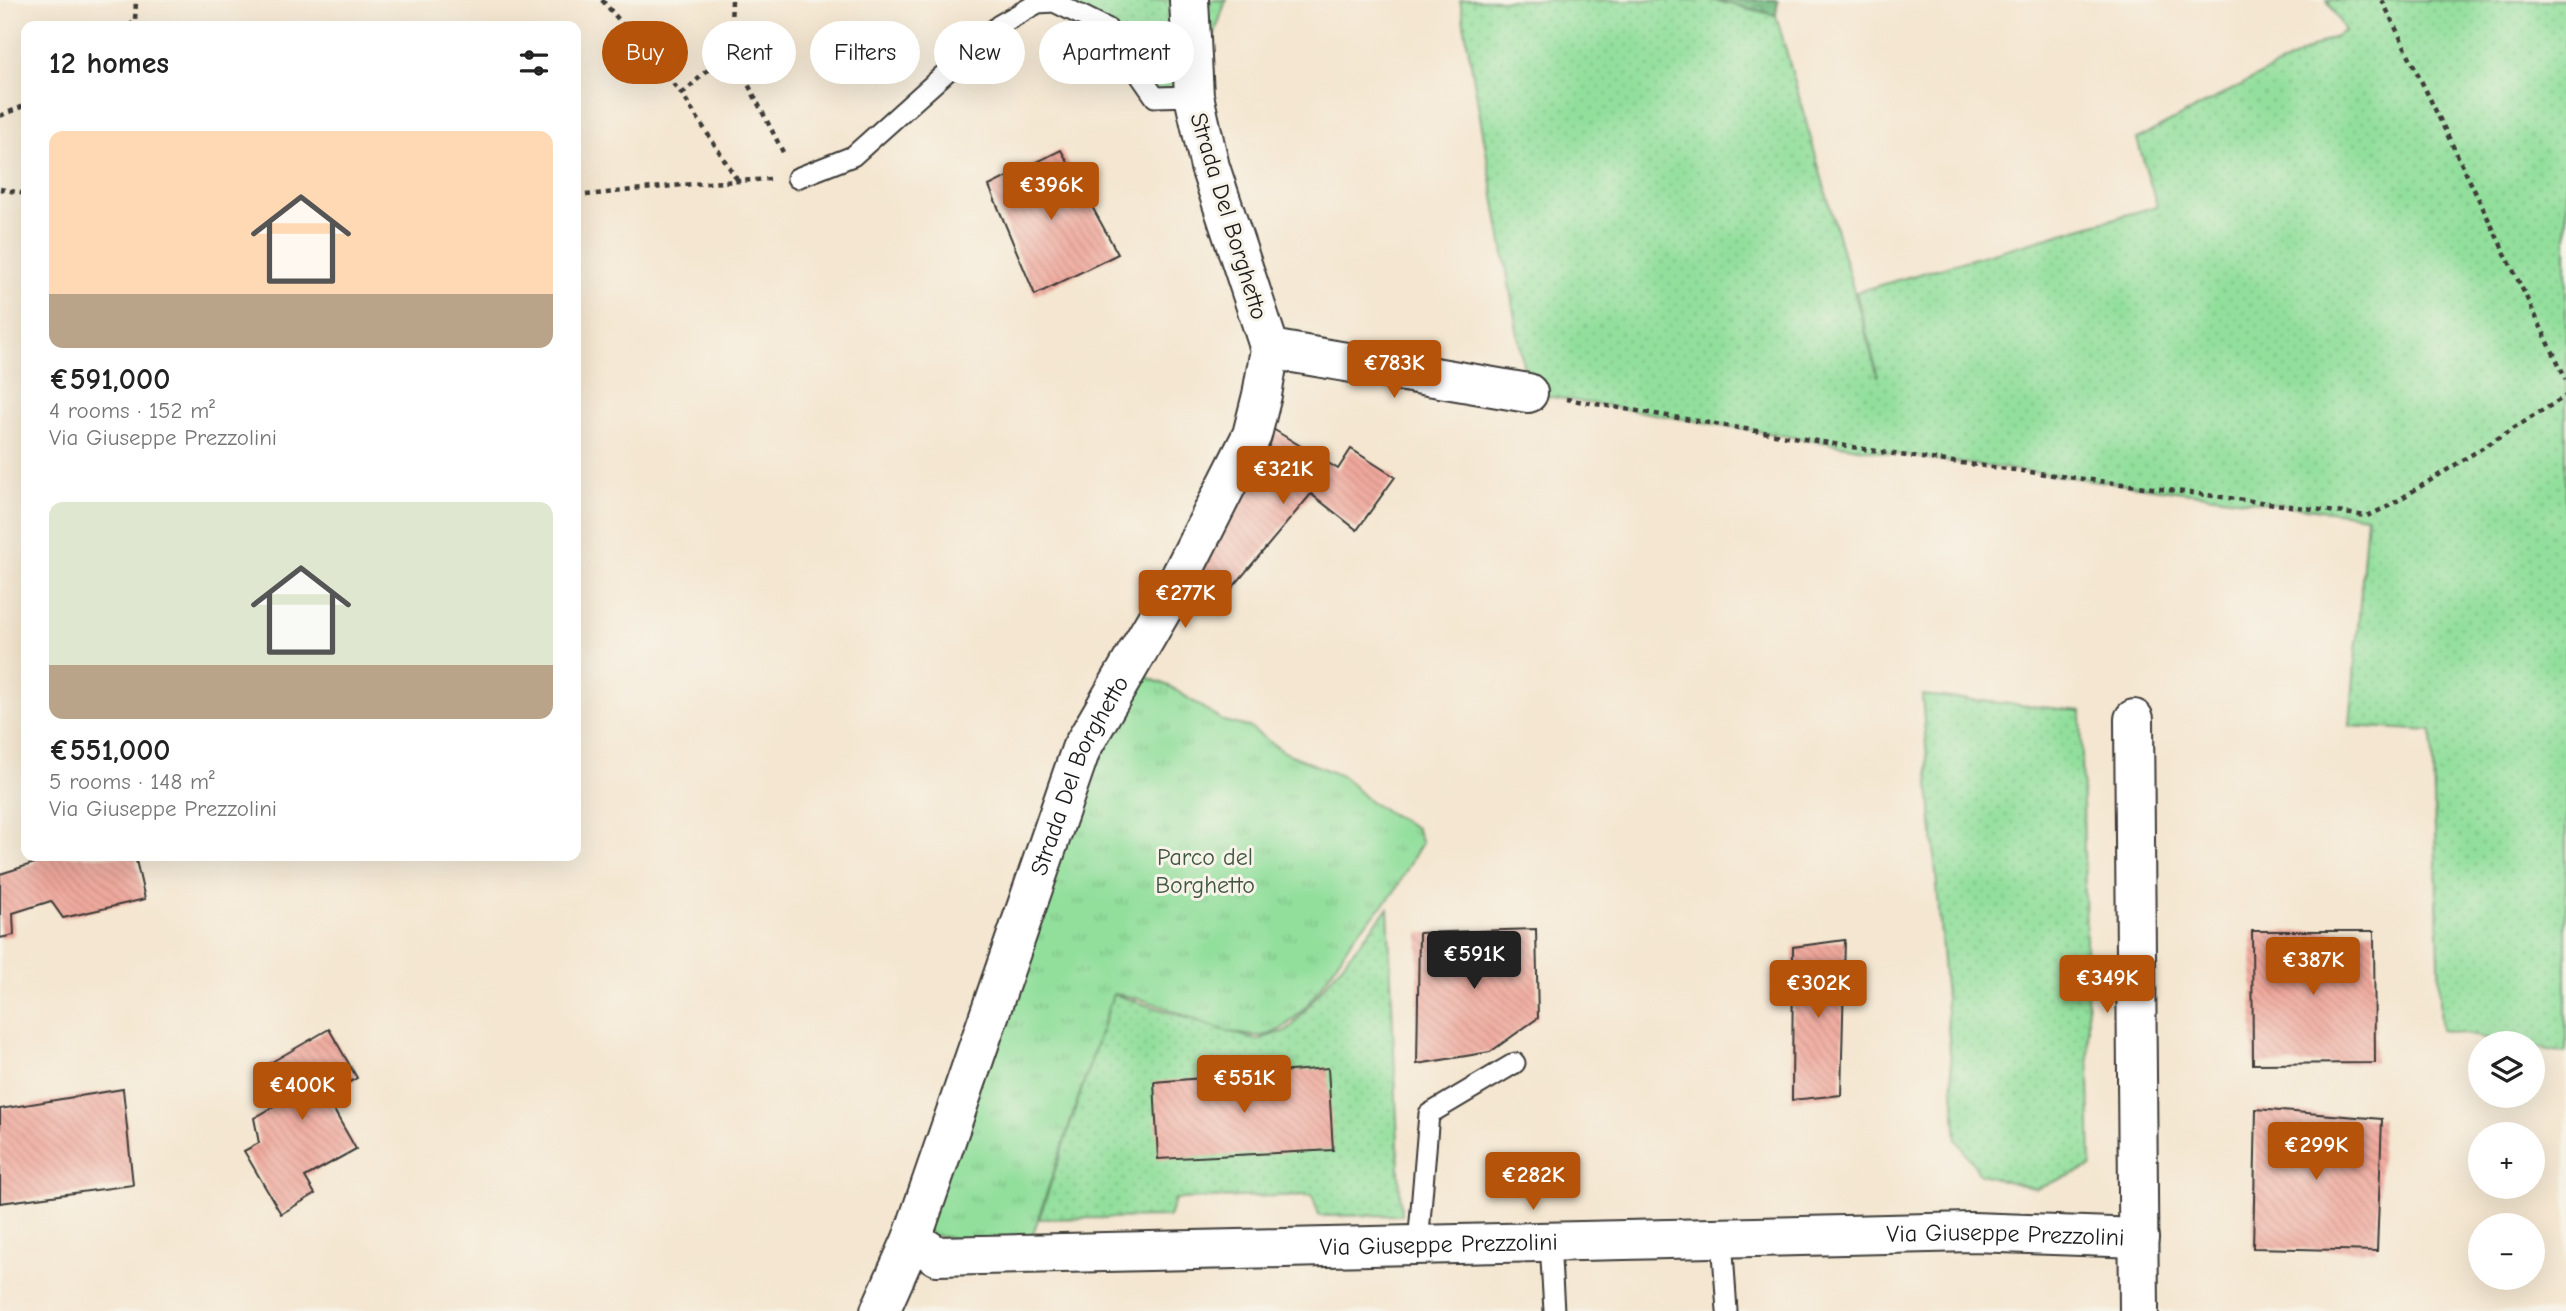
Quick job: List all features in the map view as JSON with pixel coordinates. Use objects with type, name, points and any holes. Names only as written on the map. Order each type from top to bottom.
[{"type":"street","name":"Strada Del Borghetto","points":[[880,1311],[912,1239],[1081,749],[1173,591],[1252,435],[1270,349],[1210,167],[1194,96],[1189,0]]},
{"type":"street","points":[[1270,349],[1528,393]]},
{"type":"street","name":"Via Giuseppe Prezzolini","points":[[2134,719],[2139,1311]]},
{"type":"street","name":"Via Giuseppe Prezzolini","points":[[912,1239],[937,1255],[1972,1232],[2139,1238]]},
{"type":"lane","points":[[797,178],[853,156],[999,25],[1038,3],[1054,2],[1107,29],[1155,97],[1194,96]]},
{"type":"lane","points":[[1418,1245],[1429,1114],[1515,1063]]},
{"type":"lane","points":[[1722,1238],[1727,1311]]},
{"type":"lane","points":[[1550,1242],[1554,1311]]},
{"type":"path","points":[[135,21],[136,0]]},
{"type":"path","points":[[602,0],[682,94],[738,181]]},
{"type":"path","points":[[731,21],[732,0]]},
{"type":"path","points":[[2382,0],[2566,379]]},
{"type":"path","points":[[682,94],[702,75]]},
{"type":"path","points":[[581,196],[797,178],[748,84]]},
{"type":"path","points":[[0,116],[21,107]]},
{"type":"path","points":[[0,189],[21,193]]},
{"type":"path","points":[[1528,393],[1900,455],[2367,516],[2389,506],[2566,396]]},
{"type":"green space","points":[[1052,0],[1226,0],[1194,96],[1155,97],[1146,84],[1194,84],[1194,21],[1093,21]]},
{"type":"green space","points":[[1460,0],[1713,0],[1776,15],[1878,377],[1856,292],[2157,206],[2137,139],[2345,31],[2327,0],[2566,0],[2566,1053],[2545,1049],[2545,1031],[2468,1031],[2468,1035],[2441,1030],[2432,731],[2350,726],[2367,516],[1900,455],[1528,393]]},
{"type":"green space","points":[[1713,0],[1778,0],[1776,15]]},
{"type":"green space","name":"Parco del Borghetto","points":[[1139,674],[1171,687],[1223,721],[1249,727],[1284,752],[1344,777],[1370,802],[1416,828],[1422,843],[1396,889],[1355,935],[1310,1001],[1284,1027],[1270,1034],[1256,1036],[1219,1029],[1149,1002],[1113,994],[1033,1234],[1022,1249],[923,1234],[1094,759]]},
{"type":"green space","points":[[1922,695],[2081,711],[2091,1167],[2036,1189],[1980,1174],[1957,1140]]},
{"type":"green space","points":[[1388,908],[1401,1215],[1319,1216],[1312,1195],[1175,1199],[1169,1217],[1039,1219],[1113,994],[1256,1040],[1289,1030]]},
{"type":"building","points":[[1061,150],[1118,254],[1035,295],[989,186]]},
{"type":"building","points":[[1268,426],[1338,469],[1351,449],[1395,477],[1357,530],[1311,494],[1218,605],[1188,589]]},
{"type":"building","points":[[136,861],[145,899],[63,918],[51,901],[13,913],[14,935],[0,938],[0,874],[35,863]]},
{"type":"building","points":[[1536,929],[1538,1018],[1490,1052],[1417,1064],[1419,933]]},
{"type":"building","points":[[2252,931],[2374,931],[2375,1063],[2253,1064]]},
{"type":"building","points":[[1845,940],[1841,1095],[1792,1100],[1793,947]]},
{"type":"building","points":[[329,1029],[357,1078],[326,1096],[356,1149],[305,1177],[315,1194],[281,1214],[244,1151],[259,1143],[254,1118],[290,1098],[270,1063]]},
{"type":"building","points":[[1328,1068],[1333,1150],[1158,1159],[1154,1082]]},
{"type":"building","points":[[123,1089],[133,1185],[0,1203],[0,1109]]},
{"type":"building","points":[[2256,1109],[2382,1119],[2377,1251],[2253,1248]]}]
